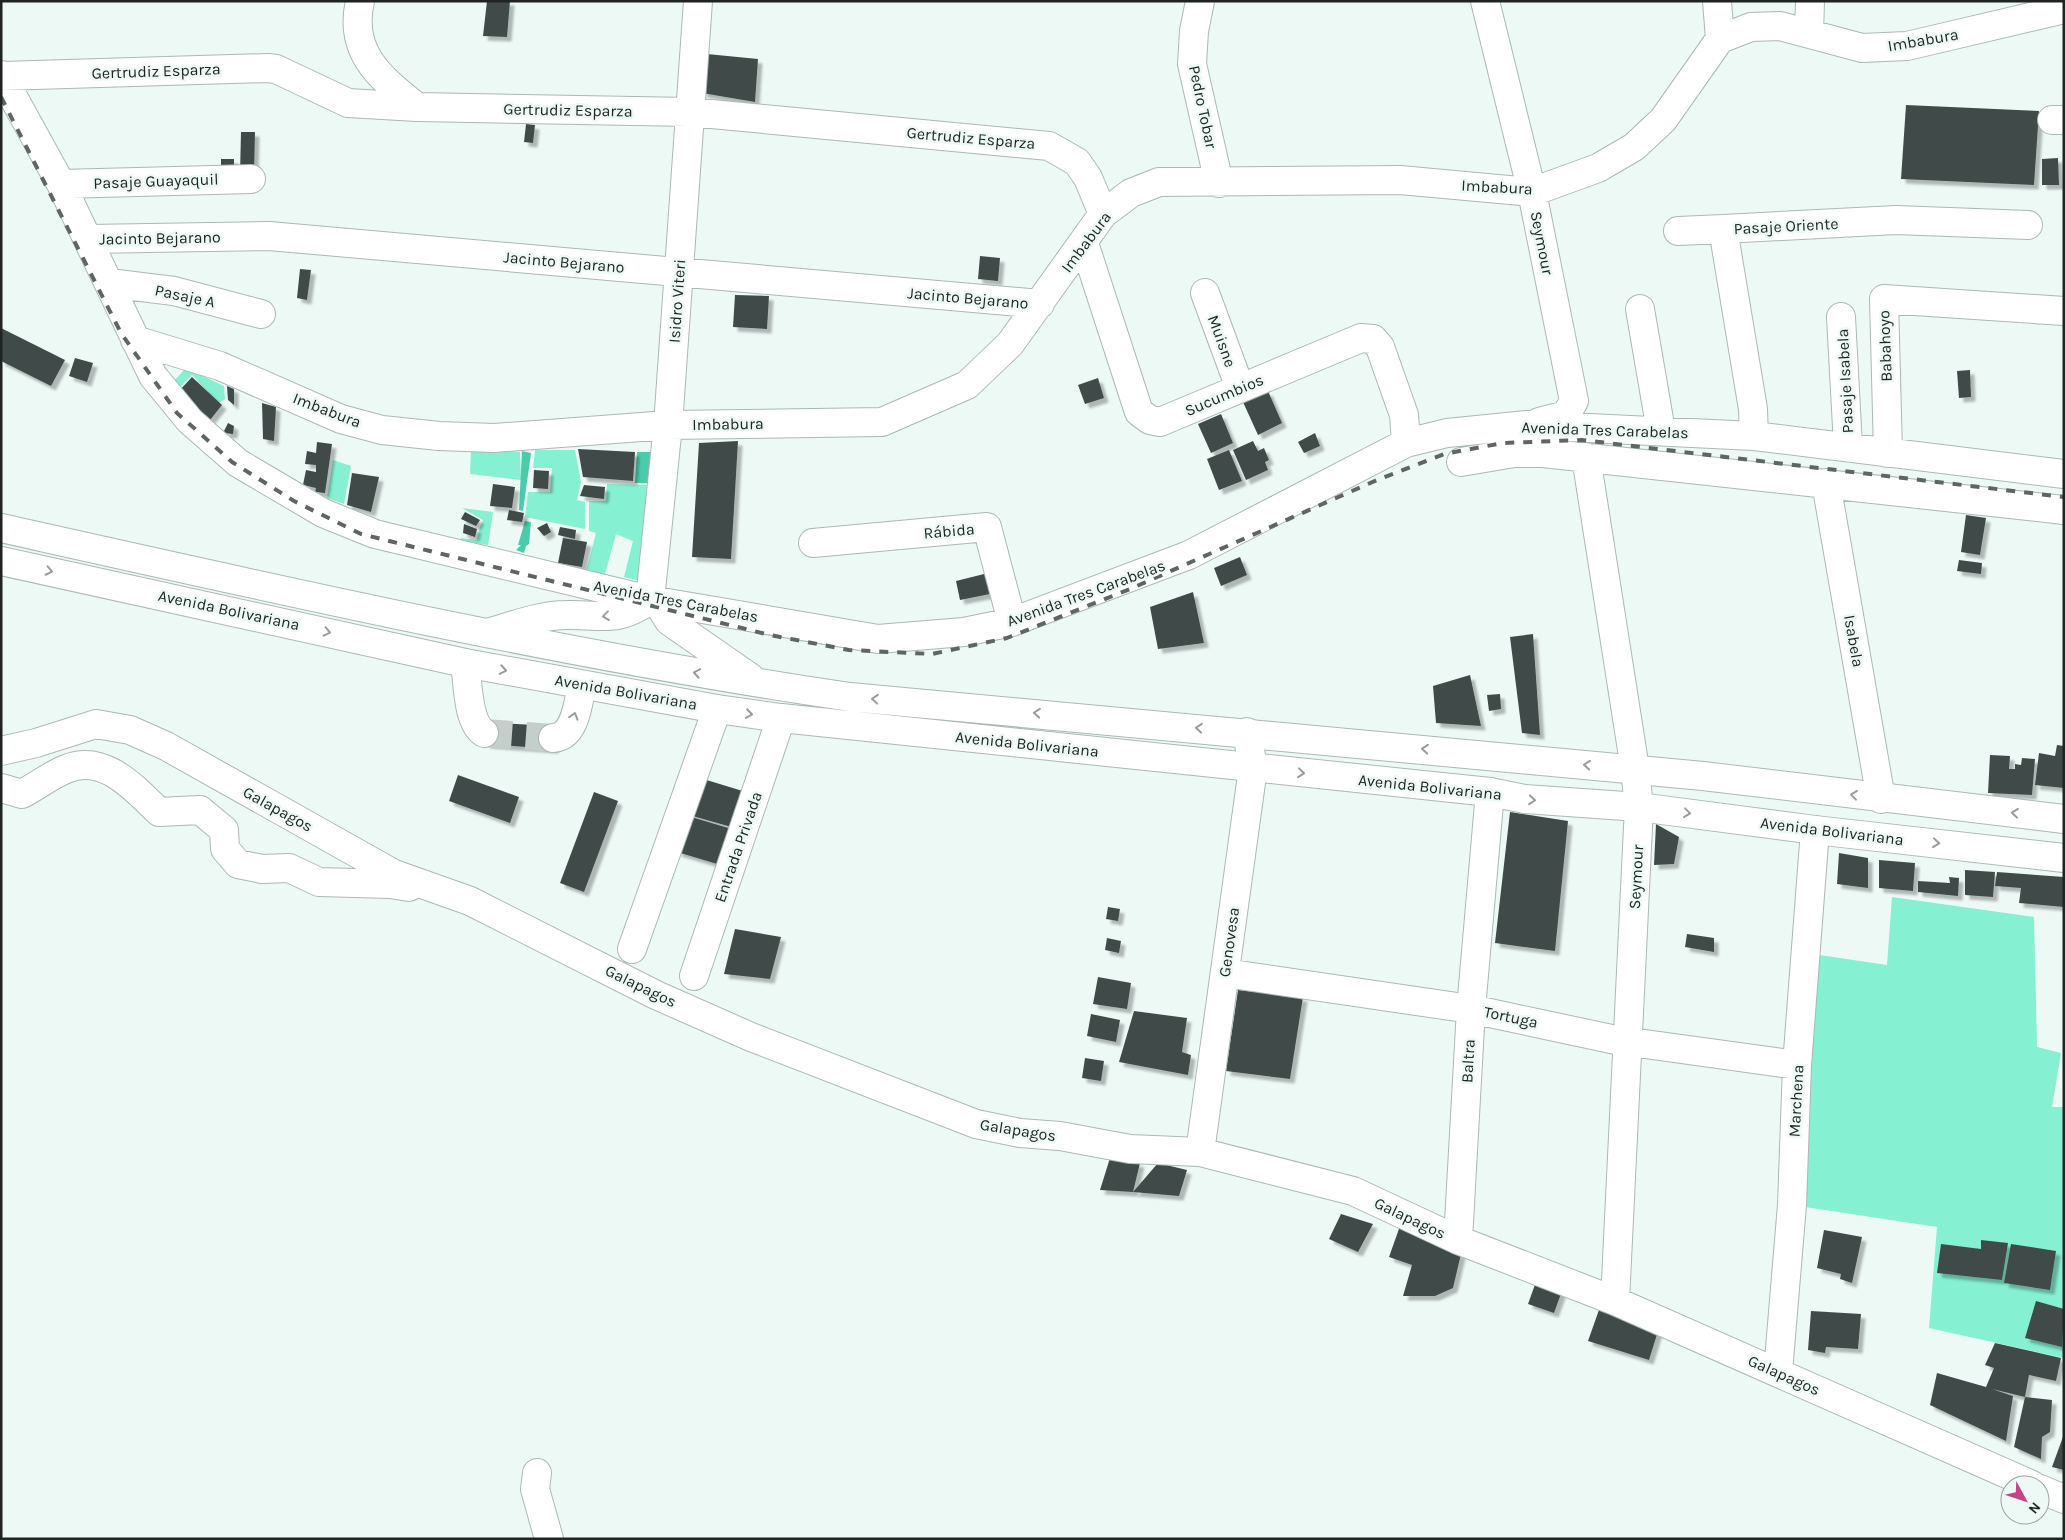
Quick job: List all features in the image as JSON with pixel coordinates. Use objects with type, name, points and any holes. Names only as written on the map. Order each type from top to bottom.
[{"type":"street","points":[[360,1],[356,16],[362,51],[381,77],[417,107]]},
{"type":"street","name":"Isidro Viteri","points":[[650,600],[668,425],[698,1]]},
{"type":"street","name":"Pedro Tobar","points":[[1200,1],[1194,31],[1192,64],[1220,183]]},
{"type":"street","name":"Seymour","points":[[1485,1],[1532,192],[1574,401],[1566,415],[1527,425]]},
{"type":"street","points":[[1718,1],[1720,39]]},
{"type":"street","points":[[1809,33],[1810,1]]},
{"type":"street","name":"Imbabura","points":[[135,340],[220,366],[341,419],[382,430],[439,436],[494,438],[668,425],[882,422],[968,385],[1010,344],[1103,214],[1131,193],[1159,182],[1220,183],[1400,180],[1532,192],[1598,168],[1634,146],[1663,120],[1720,39],[1751,28],[1780,26],[1809,33],[1833,42],[1862,48],[1907,46],[2064,9]]},
{"type":"street","name":"Gertrudiz Esparza","points":[[2,75],[268,68],[276,69],[348,103],[417,107],[690,112],[1049,146],[1077,162],[1088,178],[1103,214]]},
{"type":"street","name":"Avenida Tres Carabelas","points":[[2,75],[88,239],[153,376],[190,421],[238,463],[323,513],[375,534],[650,600],[878,639],[964,632],[1012,622],[1189,555],[1406,443],[1447,433],[1527,425],[1754,436],[1848,446],[1888,453],[2064,474]]},
{"type":"street","name":"Pasaje Guayaquil","points":[[60,184],[251,179]]},
{"type":"street","name":"Pasaje Oriente","points":[[1754,436],[1752,409],[1723,229],[1896,220],[2028,225]]},
{"type":"street","points":[[1678,231],[1723,229]]},
{"type":"street","name":"Jacinto Bejarano","points":[[88,239],[269,236],[1040,304]]},
{"type":"street","name":"Sucumbios","points":[[1084,243],[1139,412],[1150,420],[1160,422],[1361,338],[1373,339],[1380,347],[1404,415],[1406,443]]},
{"type":"street","name":"Pasaje A","points":[[109,283],[174,291],[261,314]]},
{"type":"street","name":"Muisne","points":[[1206,293],[1240,388]]},
{"type":"street","name":"Babahoyo","points":[[1888,453],[1884,299],[2064,311]]},
{"type":"street","points":[[1640,309],[1661,431]]},
{"type":"street","name":"Pasaje Isabela","points":[[1841,317],[1848,446]]},
{"type":"street","points":[[1461,462],[1514,453],[1543,453],[2064,510]]},
{"type":"street","name":"Seymour","points":[[1586,457],[1635,769],[1639,807],[1615,1301]]},
{"type":"street","name":"Isabela","points":[[1826,483],[1881,799]]},
{"type":"street","name":"Rábida","points":[[813,543],[988,527],[1012,622]]},
{"type":"street","name":"Avenida Bolivariana","points":[[1,528],[484,634],[758,684],[850,697],[1635,769],[1881,799],[2064,818]]},
{"type":"street","name":"Avenida Bolivariana","points":[[1,561],[465,663],[717,709],[781,718],[1490,792],[1525,799],[1639,807],[1815,830],[2064,858]]},
{"type":"street","points":[[484,634],[539,619],[566,615],[598,618],[628,614],[650,600],[661,608],[669,621],[758,684]]},
{"type":"street","points":[[465,663],[473,719],[477,728],[484,733]]},
{"type":"street","points":[[553,738],[564,734],[573,723],[582,685]]},
{"type":"street","points":[[632,949],[717,709]]},
{"type":"street","name":"Entrada Privada","points":[[694,976],[781,718]]},
{"type":"street","name":"Galapagos","points":[[1,751],[36,743],[96,724],[130,730],[166,746],[394,874],[470,901],[656,995],[751,1037],[976,1124],[1020,1134],[1060,1136],[1130,1149],[1200,1152],[1353,1190],[1458,1240],[1615,1301],[2010,1475]]},
{"type":"street","name":"Genovesa","points":[[1200,1152],[1253,768],[1247,732]]},
{"type":"street","points":[[1,788],[22,794],[66,769],[91,763],[115,773],[159,812],[200,810],[224,830],[225,849],[238,864],[262,870],[289,868],[319,882],[431,886]]},
{"type":"street","name":"Baltra","points":[[1458,1240],[1471,1009],[1490,792]]},
{"type":"street","name":"Marchena","points":[[1778,1372],[1792,1205],[1797,1065],[1815,830]]},
{"type":"street","name":"Tortuga","points":[[1225,972],[1471,1009],[1627,1042],[1797,1065]]},
{"type":"street","points":[[537,1473],[535,1489],[549,1539]]},
{"type":"street","points":[[2050,1493],[2064,1499]]},
{"type":"green space","points":[[186,368],[224,386],[225,399],[219,403],[192,375],[177,390],[171,384]]},
{"type":"green space","points":[[471,450],[520,452],[521,480],[470,474]]},
{"type":"green space","points":[[535,450],[575,450],[581,482],[577,500],[585,502],[585,529],[525,517],[528,492],[550,492],[552,468],[533,468]]},
{"type":"green space","points":[[522,451],[531,453],[523,511],[519,510]]},
{"type":"green space","points":[[637,452],[653,452],[652,483],[635,483]]},
{"type":"green space","points":[[333,460],[351,466],[344,504],[327,498]]},
{"type":"green space","points":[[607,484],[650,485],[641,581],[624,577],[633,541],[616,534],[605,574],[586,572],[596,533],[589,531],[589,501],[606,501]]},
{"type":"green space","points":[[462,508],[493,512],[488,545],[461,541],[461,538],[477,540],[483,520]]},
{"type":"green space","points":[[525,521],[531,522],[529,544],[526,546],[524,553],[516,550],[521,545],[518,545]]},
{"type":"green space","points":[[1892,897],[2034,917],[2037,1047],[2061,1053],[2052,1107],[2064,1107],[2064,1358],[1929,1328],[1937,1227],[1792,1205],[1806,953],[1887,965]]},
{"type":"building","points":[[487,1],[510,1],[507,37],[483,36]]},
{"type":"building","points":[[707,54],[758,59],[755,102],[702,93]]},
{"type":"building","points":[[1906,105],[2039,111],[2034,185],[1901,179]]},
{"type":"building","points":[[526,124],[535,125],[533,143],[524,142]]},
{"type":"building","points":[[241,132],[255,132],[254,174],[240,174]]},
{"type":"building","points":[[2058,158],[2059,185],[2042,185],[2042,159]]},
{"type":"building","points":[[221,159],[234,159],[234,174],[221,174]]},
{"type":"building","points":[[980,256],[1000,258],[998,281],[978,279]]},
{"type":"building","points":[[300,269],[311,270],[307,300],[297,298]]},
{"type":"building","points":[[735,295],[769,296],[767,329],[733,327]]},
{"type":"building","points":[[1,328],[65,360],[51,386],[1,361]]},
{"type":"building","points":[[75,358],[93,363],[87,382],[69,376]]},
{"type":"building","points":[[1970,370],[1971,397],[1959,398],[1957,371]]},
{"type":"building","points":[[192,377],[222,405],[210,420],[179,391]]},
{"type":"building","points":[[1098,378],[1104,398],[1085,404],[1078,385]]},
{"type":"building","points":[[227,386],[234,389],[234,405],[228,400]]},
{"type":"building","points":[[1268,391],[1282,423],[1258,435],[1243,402]]},
{"type":"building","points":[[262,403],[276,407],[274,441],[263,439]]},
{"type":"building","points":[[1221,414],[1233,443],[1211,453],[1198,424]]},
{"type":"building","points":[[228,423],[234,426],[233,434],[223,433]]},
{"type":"building","points":[[1315,433],[1320,446],[1304,453],[1298,442]]},
{"type":"building","points":[[738,441],[731,559],[692,557],[699,443]]},
{"type":"building","points":[[1253,441],[1258,451],[1264,448],[1269,460],[1265,462],[1268,470],[1246,480],[1233,450]]},
{"type":"building","points":[[317,442],[332,444],[325,493],[315,492],[316,488],[303,485],[306,470],[316,472],[316,465],[305,464],[307,451],[316,453]]},
{"type":"building","points":[[578,449],[635,452],[633,481],[583,477]]},
{"type":"building","points":[[1229,450],[1242,481],[1219,490],[1207,459]]},
{"type":"building","points":[[534,470],[549,471],[548,489],[533,488]]},
{"type":"building","points":[[352,473],[379,477],[371,512],[347,505]]},
{"type":"building","points":[[493,484],[515,487],[512,508],[490,506]]},
{"type":"building","points":[[584,485],[605,487],[604,499],[580,496]]},
{"type":"building","points":[[509,510],[524,513],[522,522],[507,520]]},
{"type":"building","points":[[465,512],[480,520],[476,526],[461,519]]},
{"type":"building","points":[[1966,515],[1986,518],[1980,555],[1961,552]]},
{"type":"building","points":[[547,523],[551,532],[544,536],[537,528]]},
{"type":"building","points":[[464,524],[477,529],[475,537],[463,533]]},
{"type":"building","points":[[560,527],[576,530],[575,539],[558,535]]},
{"type":"building","points":[[563,538],[587,542],[582,567],[558,563]]},
{"type":"building","points":[[1240,557],[1247,575],[1221,586],[1214,568]]},
{"type":"building","points":[[1959,560],[1982,563],[1981,574],[1957,571]]},
{"type":"building","points":[[992,572],[995,593],[960,600],[956,581]]},
{"type":"building","points":[[1193,592],[1204,643],[1158,649],[1150,607]]},
{"type":"building","points":[[1533,634],[1540,735],[1522,733],[1510,637]]},
{"type":"building","points":[[1470,675],[1481,726],[1436,723],[1433,686]]},
{"type":"building","points":[[1500,694],[1501,709],[1489,711],[1487,695]]},
{"type":"building","points":[[482,722],[552,726],[554,749],[486,744]]},
{"type":"building","points":[[2057,745],[2064,746],[2064,788],[2035,785],[2039,753],[2055,756]]},
{"type":"building","points":[[1990,755],[2010,756],[2009,769],[2015,769],[2015,764],[2021,765],[2022,758],[2035,759],[2032,795],[1988,793]]},
{"type":"building","points":[[458,775],[519,797],[510,823],[449,801]]},
{"type":"building","points":[[700,778],[746,792],[735,828],[689,815]]},
{"type":"building","points":[[594,792],[618,801],[584,892],[560,883]]},
{"type":"building","points":[[1510,812],[1568,821],[1555,951],[1495,943]]},
{"type":"building","points":[[688,816],[735,830],[724,866],[677,852]]},
{"type":"building","points":[[1656,824],[1679,837],[1674,864],[1654,865]]},
{"type":"building","points":[[1839,853],[1868,858],[1868,888],[1837,884]]},
{"type":"building","points":[[1879,860],[1915,863],[1913,891],[1879,888]]},
{"type":"building","points":[[1965,870],[1995,872],[1993,897],[1965,895]]},
{"type":"building","points":[[1997,872],[2064,877],[2064,907],[2019,903],[2021,888],[1995,886]]},
{"type":"building","points":[[1949,877],[1959,878],[1958,896],[1918,892],[1918,881],[1950,883]]},
{"type":"building","points":[[1108,907],[1120,909],[1118,921],[1106,919]]},
{"type":"building","points":[[735,929],[781,937],[770,979],[724,974]]},
{"type":"building","points":[[1687,934],[1714,938],[1714,952],[1685,947]]},
{"type":"building","points":[[1107,938],[1121,941],[1119,953],[1105,950]]},
{"type":"building","points":[[1098,977],[1131,983],[1127,1009],[1093,1004]]},
{"type":"building","points":[[1238,990],[1303,997],[1290,1079],[1226,1071]]},
{"type":"building","points":[[1134,1011],[1187,1018],[1182,1052],[1191,1055],[1188,1075],[1119,1062]]},
{"type":"building","points":[[1091,1014],[1120,1020],[1116,1042],[1087,1036]]},
{"type":"building","points":[[1085,1058],[1104,1061],[1101,1081],[1082,1078]]},
{"type":"building","points":[[1110,1158],[1140,1163],[1133,1192],[1100,1190]]},
{"type":"building","points":[[1158,1163],[1187,1170],[1179,1196],[1133,1192]]},
{"type":"building","points":[[1341,1214],[1373,1224],[1358,1252],[1329,1239]]},
{"type":"building","points":[[1400,1226],[1461,1254],[1453,1288],[1435,1296],[1403,1296],[1412,1265],[1389,1257]]},
{"type":"building","points":[[1824,1230],[1862,1237],[1852,1283],[1840,1279],[1841,1274],[1817,1268]]},
{"type":"building","points":[[1981,1240],[2008,1243],[2002,1280],[1937,1273],[1941,1244],[1981,1249]]},
{"type":"building","points":[[2011,1244],[2056,1251],[2050,1290],[2004,1283]]},
{"type":"building","points":[[1537,1279],[1563,1288],[1554,1313],[1528,1304]]},
{"type":"building","points":[[2036,1301],[2064,1309],[2062,1347],[2025,1338]]},
{"type":"building","points":[[1600,1307],[1659,1328],[1649,1360],[1588,1341]]},
{"type":"building","points":[[1811,1311],[1861,1314],[1858,1349],[1826,1347],[1825,1353],[1808,1350]]},
{"type":"building","points":[[1995,1343],[2061,1358],[2056,1381],[2029,1375],[2025,1397],[1992,1389],[2013,1396],[2006,1441],[1930,1405],[1937,1373],[1986,1387],[1994,1368],[1985,1365]]},
{"type":"building","points":[[2025,1397],[2052,1400],[2050,1432],[2042,1437],[2041,1459],[2014,1447]]},
{"type":"building","points":[[2064,1434],[2064,1470],[2052,1467]]},
{"type":"tunnel","points":[[484,733],[553,738]]},
{"type":"railway","points":[[1,97],[121,333],[177,413],[232,462],[294,501],[361,534],[770,635],[849,650],[932,654],[1007,638],[1130,589],[1377,480],[1444,454],[1503,443],[1582,440],[2064,497]]}]
